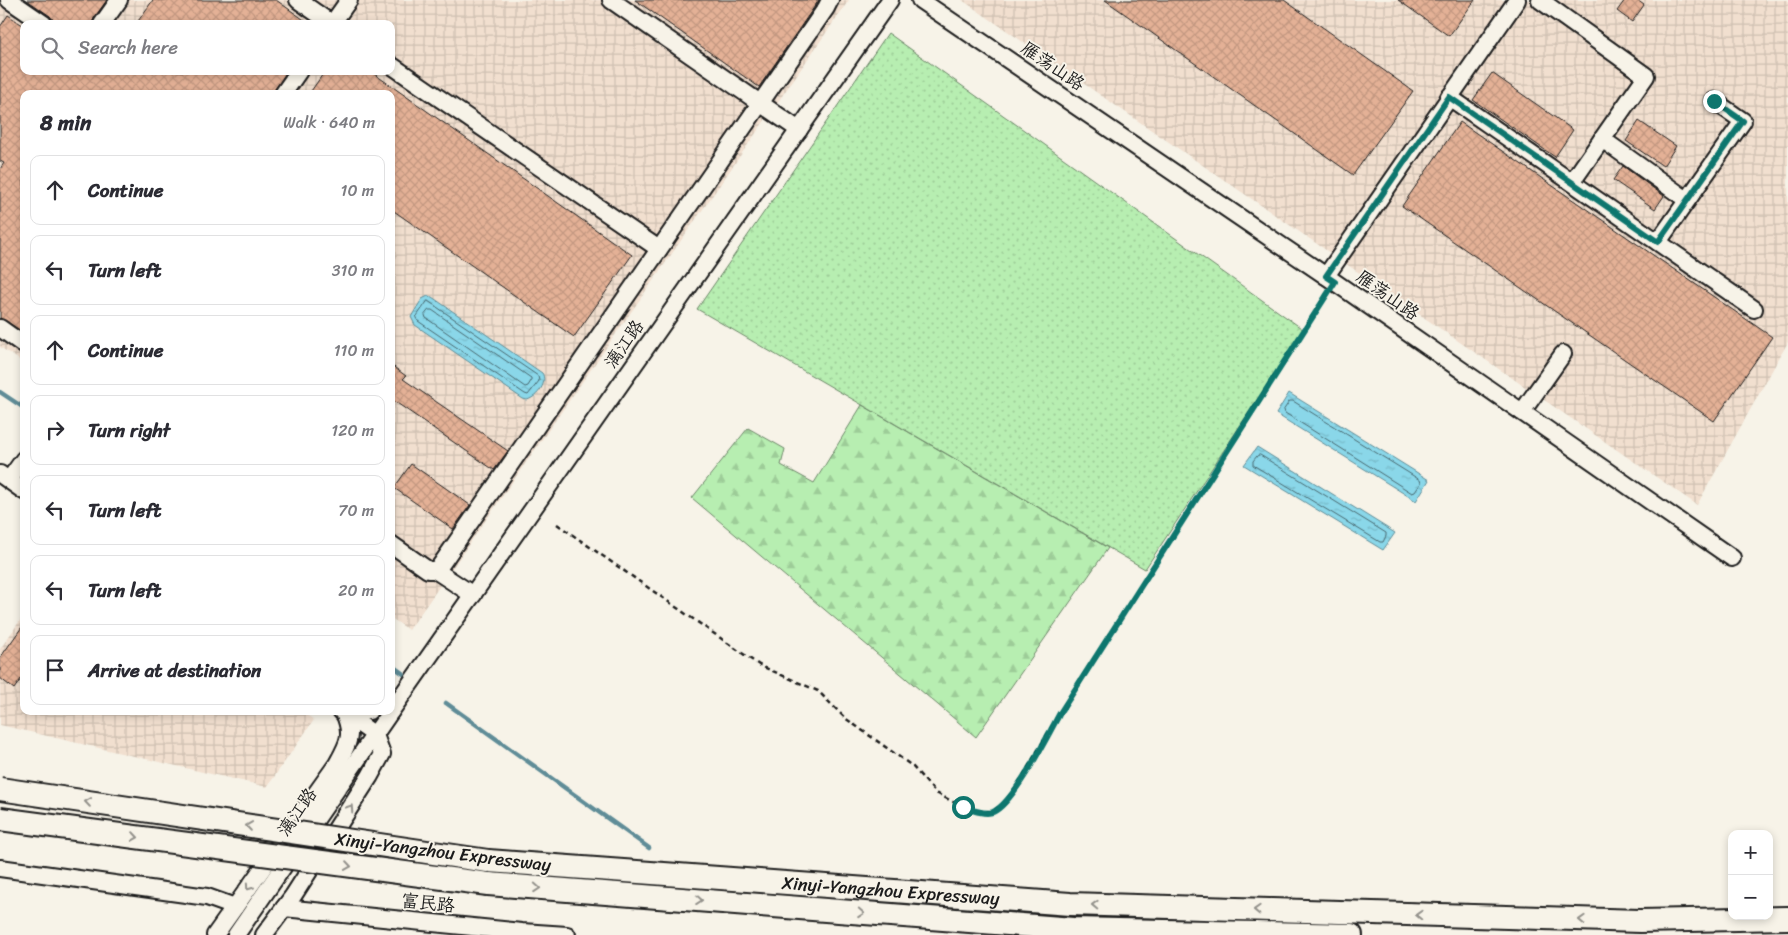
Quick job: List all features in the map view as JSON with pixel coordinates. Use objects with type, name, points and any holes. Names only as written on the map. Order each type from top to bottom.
[{"type":"highway","name":"Xinyi-Yangzhou Expressway","points":[[0,789],[488,861],[1070,904],[1640,921],[1788,918]]},
{"type":"highway","name":"Xinyi-Yangzhou Expressway","points":[[0,818],[488,884],[1073,929],[1351,935]]},
{"type":"street","points":[[9,0],[38,20]]},
{"type":"street","points":[[105,20],[119,0]]},
{"type":"street","points":[[298,0],[326,20]]},
{"type":"street","points":[[335,20],[349,0]]},
{"type":"street","points":[[611,0],[799,130]]},
{"type":"street","points":[[435,570],[446,558],[830,0]]},
{"type":"street","name":"漓江路","points":[[395,705],[890,0]]},
{"type":"street","name":"雁荡山路","points":[[920,0],[1330,279],[1732,558]]},
{"type":"street","points":[[1330,279],[1449,97],[1517,0]]},
{"type":"street","points":[[1540,0],[1646,76],[1572,182]]},
{"type":"street","points":[[395,67],[658,249]]},
{"type":"street","points":[[286,90],[296,75]]},
{"type":"street","points":[[1449,97],[1754,309]]},
{"type":"street","points":[[1658,242],[1743,121],[1714,101]]},
{"type":"street","points":[[1602,138],[1688,200]]},
{"type":"street","points":[[0,328],[20,342]]},
{"type":"street","points":[[1522,412],[1564,354]]},
{"type":"street","points":[[20,463],[4,478],[20,488]]},
{"type":"street","points":[[395,547],[428,570],[435,570],[473,595]]},
{"type":"street","points":[[395,698],[405,691]]},
{"type":"street","points":[[215,935],[340,758],[347,746],[350,727],[344,715]]},
{"type":"street","points":[[264,935],[284,908],[370,776],[382,754],[375,734],[347,715]]},
{"type":"street","name":"漓江路","points":[[236,935],[388,715]]},
{"type":"street","points":[[0,868],[207,897],[235,907]]},
{"type":"street","name":"富民路","points":[[284,908],[567,935]]},
{"type":"path","points":[[557,524],[759,665],[818,691],[845,718],[912,766],[936,793],[963,807],[976,811],[992,812],[1004,804],[1018,785],[1060,713],[1330,279]]},
{"type":"shaded area","points":[[0,0],[849,0],[409,630],[395,621],[395,90],[20,90],[20,360],[0,347]]},
{"type":"shaded area","points":[[962,0],[1788,0],[1788,342],[1697,505]]},
{"type":"shaded area","points":[[20,621],[20,715],[307,715],[314,720],[267,787],[0,725],[0,649]]},
{"type":"green space","points":[[888,33],[1304,330],[1145,569],[697,309]]},
{"type":"green space","points":[[862,405],[1108,548],[976,737],[692,498],[748,428],[785,449],[781,465],[814,483]]},
{"type":"water","points":[[428,296],[542,373],[544,381],[538,393],[527,400],[523,399],[415,325],[411,317],[422,299]]},
{"type":"water","points":[[1289,393],[1429,480],[1416,501],[1276,414]]},
{"type":"water","points":[[1257,447],[1395,533],[1383,550],[1244,465]]},
{"type":"building","points":[[27,0],[107,0],[93,20],[53,20]]},
{"type":"building","points":[[153,0],[276,0],[304,20],[139,20]]},
{"type":"building","points":[[635,0],[819,0],[759,87]]},
{"type":"building","points":[[1105,0],[1284,0],[1413,91],[1353,175]]},
{"type":"building","points":[[1398,0],[1475,0],[1449,36]]},
{"type":"building","points":[[1625,0],[1637,0],[1644,5],[1632,22],[1617,11]]},
{"type":"building","points":[[8,15],[20,23],[20,75],[285,75],[275,90],[20,90],[20,330],[0,318],[0,169],[4,163],[0,161],[0,27]]},
{"type":"building","points":[[1492,73],[1573,130],[1555,157],[1473,100]]},
{"type":"building","points":[[322,75],[376,75],[632,255],[574,337],[395,212],[395,90],[312,90]]},
{"type":"building","points":[[1639,121],[1676,146],[1663,166],[1626,141]]},
{"type":"building","points":[[1460,122],[1772,337],[1714,421],[1402,206]]},
{"type":"building","points":[[1623,166],[1664,196],[1655,209],[1613,180]]},
{"type":"building","points":[[395,368],[406,376],[403,379],[508,451],[494,470],[395,402]]},
{"type":"building","points":[[411,464],[470,505],[453,529],[395,489]]},
{"type":"building","points":[[20,630],[20,681],[14,689],[0,678],[0,658]]},
{"type":"waterway","points":[[0,392],[20,405]]},
{"type":"waterway","points":[[395,668],[405,675]]},
{"type":"waterway","points":[[446,703],[649,848]]},
{"type":"route","points":[[963,807],[976,811],[992,812],[1004,804],[1018,785],[1060,713],[1335,282],[1326,276],[1449,97],[1658,242],[1743,121],[1714,101]]}]
